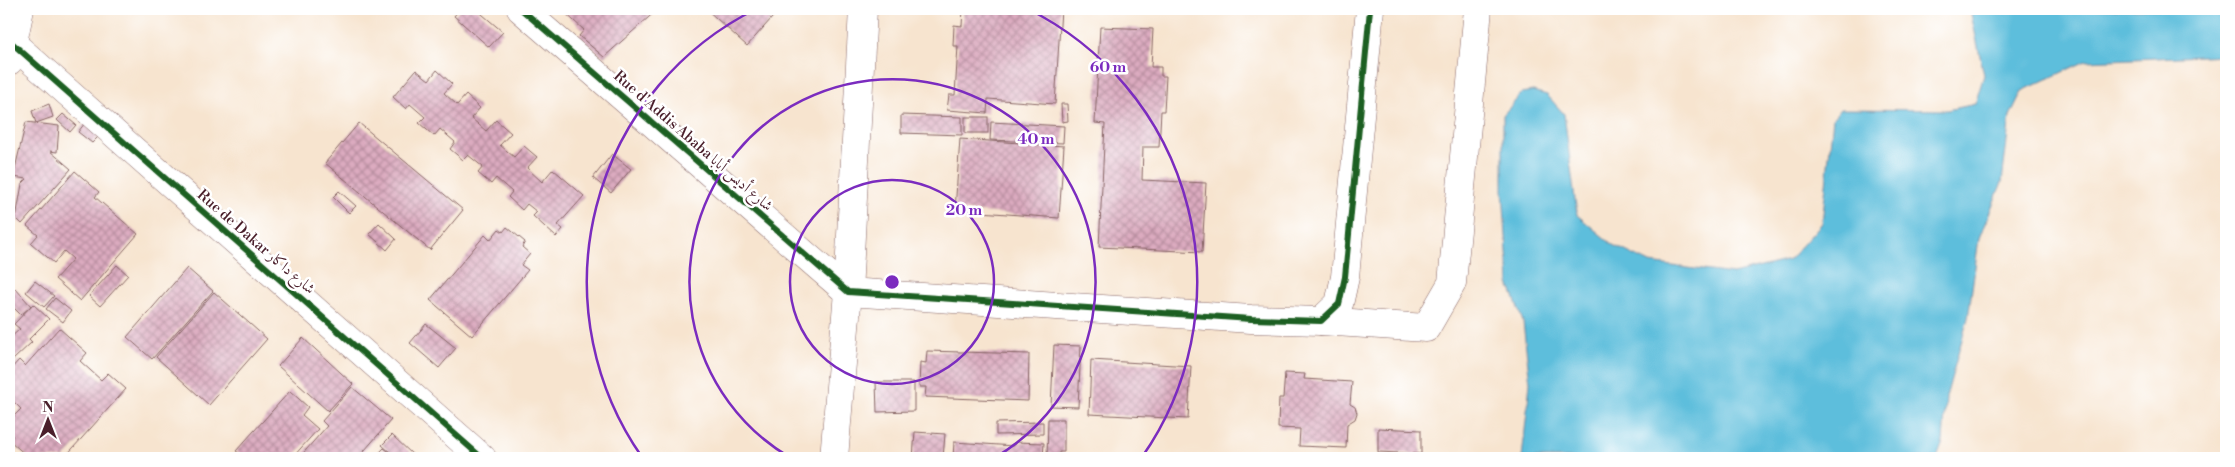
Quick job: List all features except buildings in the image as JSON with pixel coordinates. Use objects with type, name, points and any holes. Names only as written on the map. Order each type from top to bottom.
[{"type":"street","points":[[11,53],[20,9]]},
{"type":"street","name":"Rue d'Addis Ababa شارع أديس أبابا","points":[[521,9],[848,292]]},
{"type":"street","points":[[834,458],[848,292],[863,9]]},
{"type":"street","points":[[1321,321],[1339,304],[1345,277],[1370,9]]},
{"type":"street","points":[[848,292],[1251,319],[1321,321],[1426,328],[1452,283],[1478,9]]},
{"type":"street","name":"Rue de Dakar شارع داكار","points":[[11,53],[482,458]]},
{"type":"water","points":[[1970,9],[2226,9],[2226,55],[2086,61],[2022,91],[2010,116],[2002,182],[1979,238],[1968,318],[1946,397],[1943,442],[1937,458],[1522,458],[1530,383],[1523,322],[1509,283],[1503,190],[1503,115],[1522,93],[1533,91],[1547,95],[1564,114],[1577,215],[1613,245],[1650,263],[1733,274],[1789,260],[1822,223],[1833,118],[1840,109],[1948,110],[1975,104],[1984,75]]},
{"type":"cycle path","points":[[521,9],[848,292],[1251,319],[1321,321],[1339,304],[1345,277],[1370,9]]},
{"type":"cycle path","points":[[13,44],[482,458]]}]
